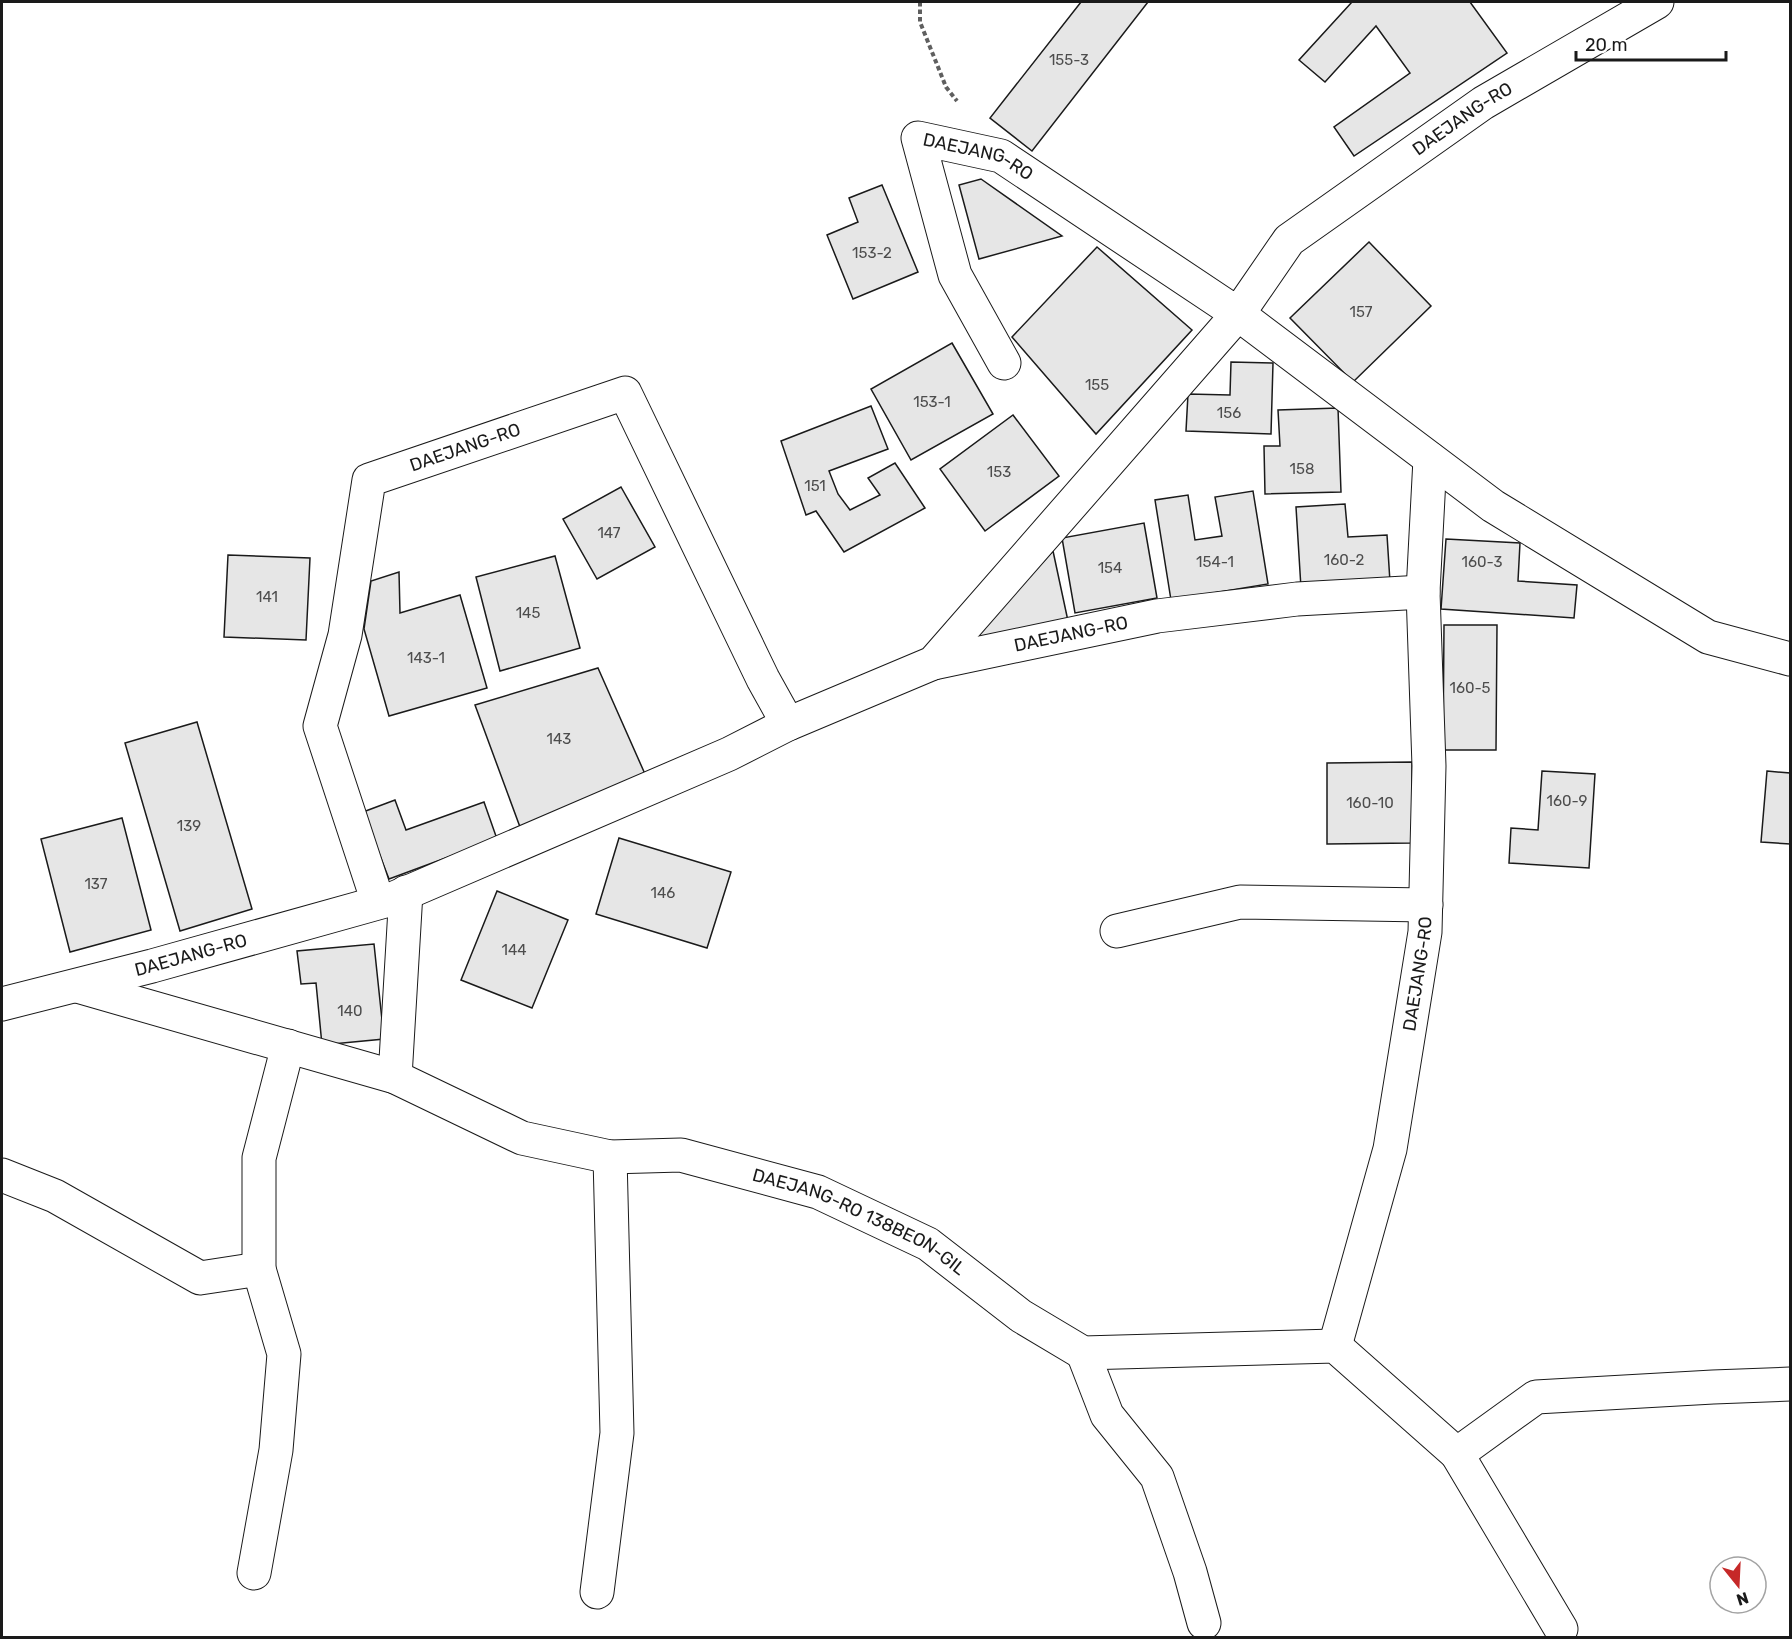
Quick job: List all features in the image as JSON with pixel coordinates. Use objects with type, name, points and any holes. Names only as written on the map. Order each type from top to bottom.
[{"type":"street","name":"DAEJANG-RO","points":[[933,663],[1238,314],[1290,240],[1483,103],[1657,2]]},
{"type":"street","name":"DAEJANG-RO","points":[[1004,363],[955,275],[918,138],[1001,156],[1238,314],[1493,506],[1708,637],[1791,659]]},
{"type":"street","name":"DAEJANG-RO","points":[[392,897],[320,726],[345,635],[369,480],[626,393],[763,679],[788,724]]},
{"type":"street","name":"DAEJANG-RO","points":[[1335,1346],[1390,1149],[1425,932],[1429,766],[1423,592],[1430,459]]},
{"type":"street","name":"DAEJANG-RO","points":[[2,1004],[152,966],[392,897],[729,754],[788,724],[933,663],[1156,616],[1297,599],[1423,592]]},
{"type":"street","points":[[392,897],[395,1077]]},
{"type":"street","points":[[1117,931],[1240,902],[1426,905]]},
{"type":"street","name":"DAEJANG-RO 138BEON-GIL","points":[[75,986],[395,1077],[522,1138],[610,1157],[681,1155],[818,1192],[928,1244],[1021,1316],[1083,1353]]},
{"type":"street","points":[[254,1573],[276,1450],[284,1354],[259,1269],[259,1158],[288,1046]]},
{"type":"street","points":[[597,1592],[617,1433],[610,1157]]},
{"type":"street","points":[[2,1175],[55,1196],[200,1278],[259,1269]]},
{"type":"street","points":[[1204,1623],[1191,1572],[1157,1477],[1107,1415],[1083,1353],[1335,1346],[1457,1454],[1561,1629]]},
{"type":"street","points":[[1457,1454],[1536,1397],[1791,1384]]},
{"type":"path","points":[[920,2],[920,22],[946,87],[960,105]]},
{"type":"building","points":[[1081,2],[1148,2],[1032,151],[990,118]]},
{"type":"building","points":[[1352,2],[1470,2],[1507,53],[1354,156],[1334,127],[1410,73],[1376,26],[1325,82],[1299,60]]},
{"type":"building","points":[[981,179],[1062,236],[979,259],[959,185]]},
{"type":"building","points":[[882,185],[918,272],[853,299],[827,235],[858,222],[849,198]]},
{"type":"building","points":[[1369,242],[1431,306],[1353,382],[1290,318]]},
{"type":"building","points":[[1097,247],[1192,330],[1096,434],[1012,337]]},
{"type":"building","points":[[952,343],[993,414],[911,460],[871,389]]},
{"type":"building","points":[[1231,362],[1273,363],[1271,434],[1186,431],[1188,394],[1230,395]]},
{"type":"building","points":[[871,406],[888,449],[829,471],[838,494],[850,510],[880,495],[868,478],[895,463],[925,508],[844,552],[816,511],[806,515],[781,441]]},
{"type":"building","points":[[1338,408],[1341,492],[1265,494],[1264,446],[1280,446],[1278,410]]},
{"type":"building","points":[[1013,415],[1059,476],[985,531],[940,469]]},
{"type":"building","points":[[621,487],[655,547],[597,579],[563,519]]},
{"type":"building","points":[[1253,491],[1268,584],[1171,600],[1155,500],[1188,495],[1195,540],[1222,536],[1215,497]]},
{"type":"building","points":[[1345,504],[1348,537],[1387,535],[1390,582],[1301,588],[1296,507]]},
{"type":"building","points":[[1144,523],[1157,598],[1075,613],[1062,538]]},
{"type":"building","points":[[1446,539],[1520,543],[1518,581],[1577,585],[1574,618],[1441,609]]},
{"type":"building","points":[[1053,551],[1068,621],[972,639]]},
{"type":"building","points":[[228,555],[310,558],[306,640],[224,637]]},
{"type":"building","points":[[555,556],[580,648],[500,671],[476,577]]},
{"type":"building","points":[[399,572],[400,613],[460,595],[487,688],[389,716],[364,629],[371,581]]},
{"type":"building","points":[[1444,625],[1497,625],[1496,750],[1443,750]]},
{"type":"building","points":[[598,668],[645,774],[520,827],[475,705]]},
{"type":"building","points":[[197,722],[252,909],[180,931],[125,743]]},
{"type":"building","points":[[1412,762],[1412,843],[1327,844],[1327,763]]},
{"type":"building","points":[[1542,771],[1595,774],[1589,868],[1509,863],[1511,828],[1538,830]]},
{"type":"building","points":[[1767,771],[1790,773],[1790,844],[1761,842]]},
{"type":"building","points":[[395,800],[406,830],[484,802],[497,839],[389,879],[363,812]]},
{"type":"building","points":[[122,818],[151,930],[70,952],[41,839]]},
{"type":"building","points":[[619,838],[731,872],[707,948],[596,914]]},
{"type":"building","points":[[497,891],[568,920],[532,1008],[461,980]]},
{"type":"building","points":[[374,944],[384,1039],[322,1045],[316,983],[301,984],[297,951]]}]
